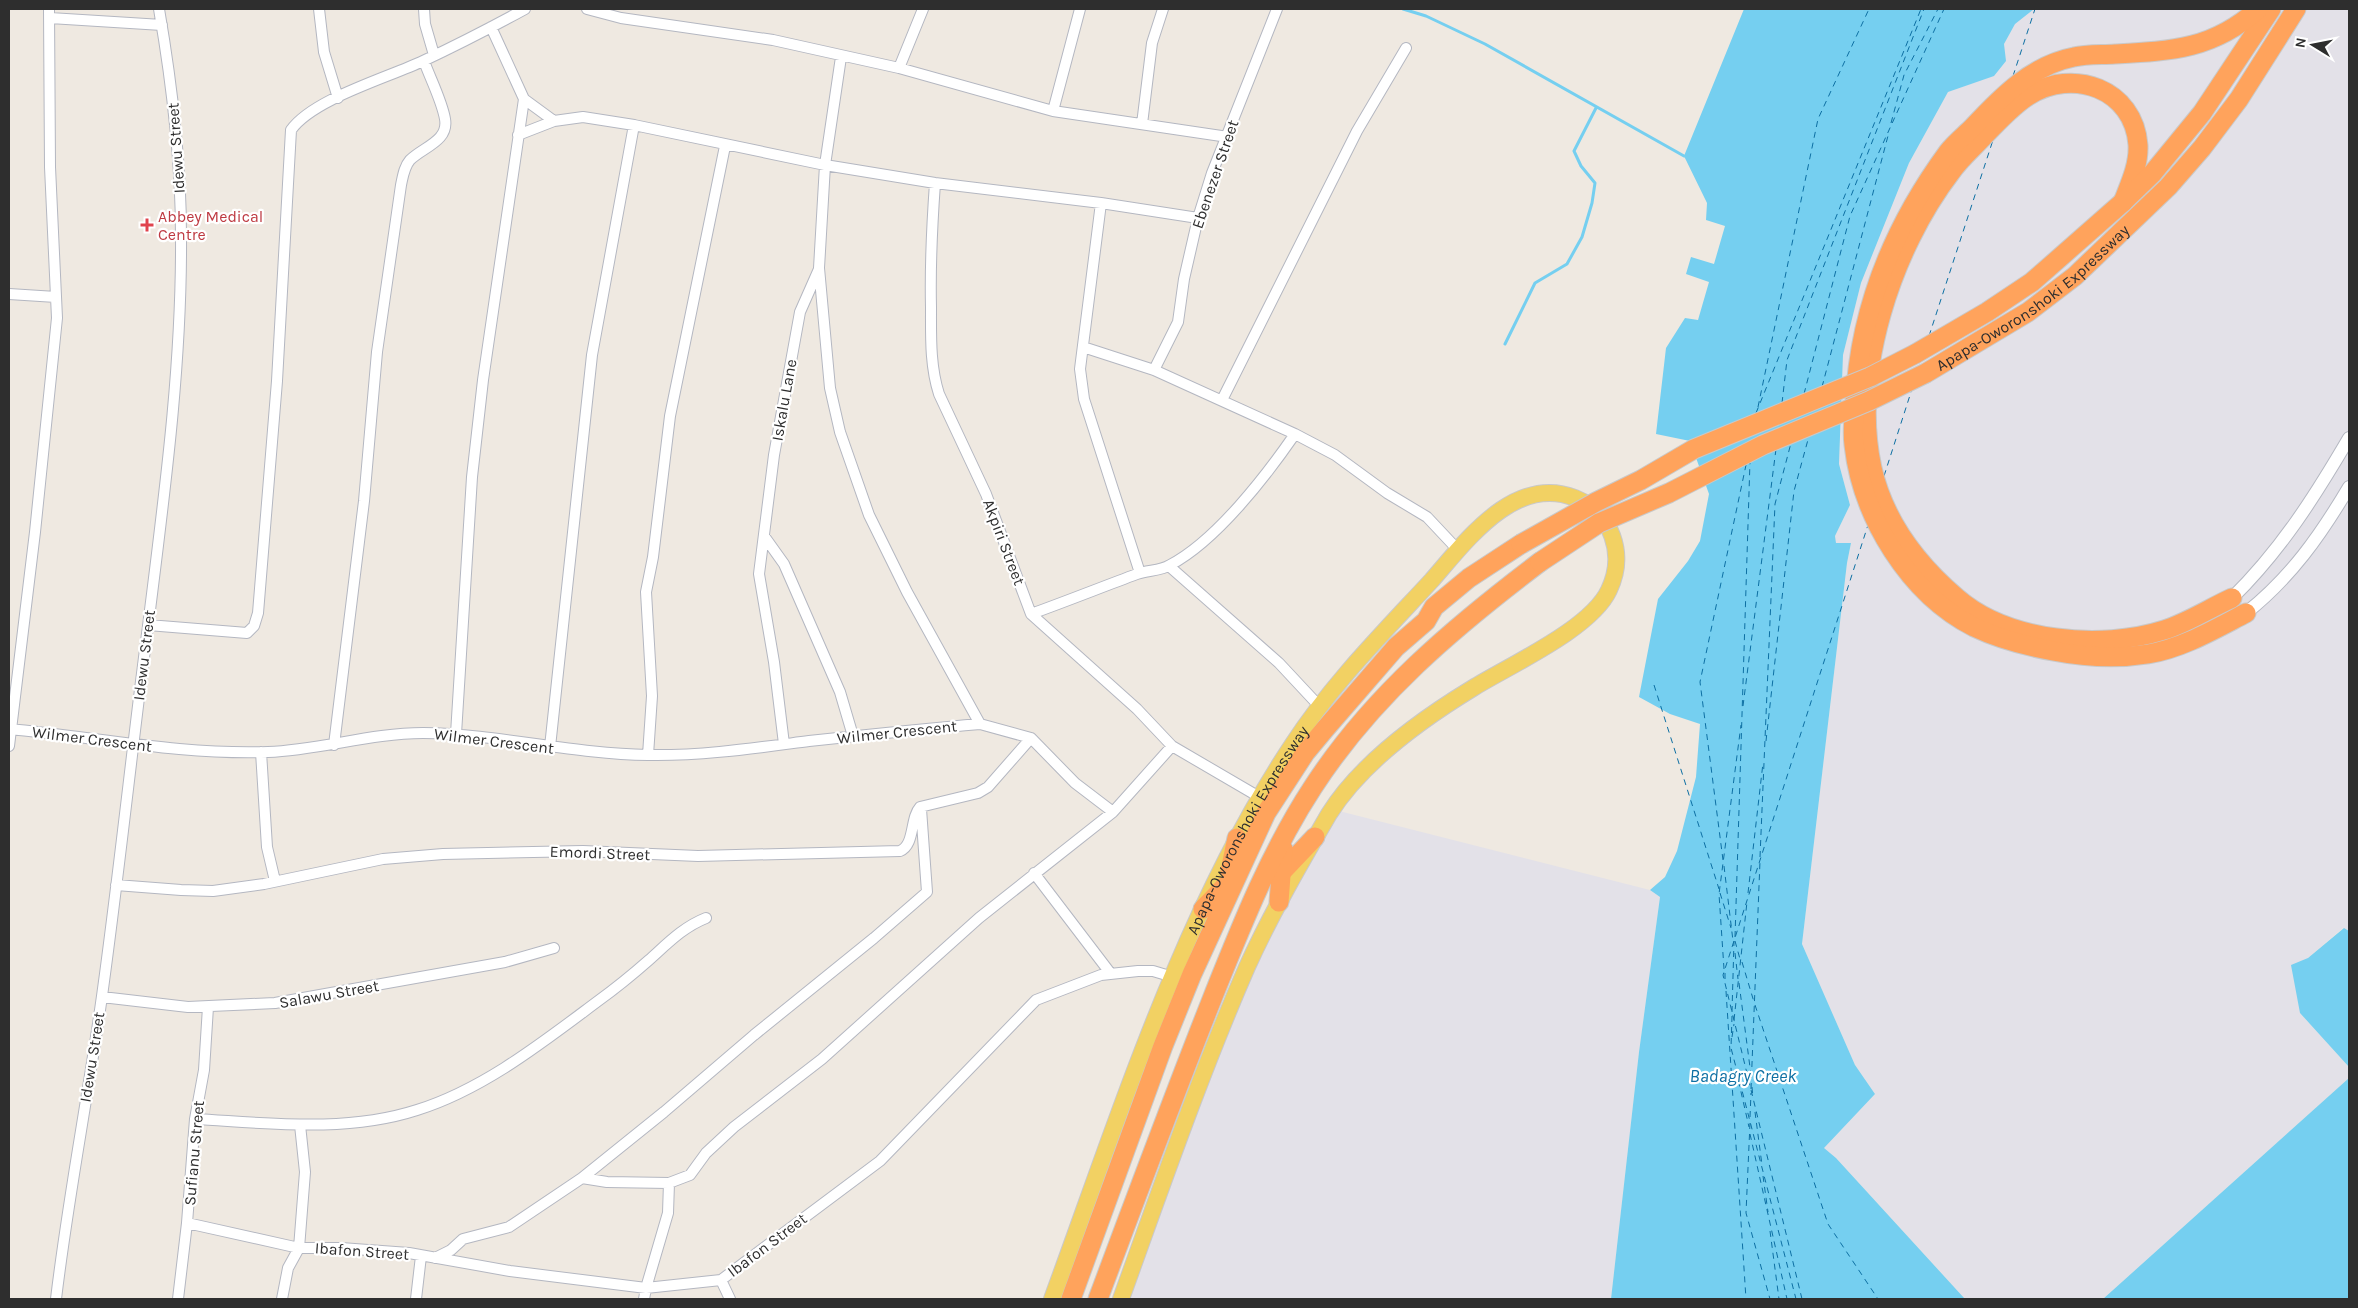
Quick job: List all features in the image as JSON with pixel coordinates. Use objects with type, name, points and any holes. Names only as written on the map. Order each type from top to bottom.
[{"type":"highway","points":[[2246,613],[2203,636],[2149,653],[2126,656],[2080,656],[2042,649],[2017,643],[1974,627],[1926,591],[1898,557],[1874,514],[1862,483],[1854,444],[1856,365],[1868,312],[1889,252],[1916,202],[1950,150],[1998,101],[2028,76],[2054,63],[2075,56],[2171,51],[2203,44],[2231,29],[2258,9]]},
{"type":"highway","name":"Apapa-Oworonshoki Expressway","points":[[1071,1299],[1211,912],[1243,844],[1266,813],[1305,753],[1396,647],[1426,621],[1434,607],[1469,578],[1521,544],[1596,502],[1641,480],[1694,449],[1870,377],[1915,354],[1988,312],[2032,282],[2152,174],[2202,113],[2271,9]]},
{"type":"highway","name":"Apapa-Oworonshoki Expressway","points":[[1098,1299],[1186,1064],[1255,896],[1293,820],[1313,787],[1351,735],[1397,683],[1474,612],[1540,562],[1600,523],[1669,493],[1764,445],[1869,400],[1926,373],[2028,312],[2076,276],[2168,187],[2202,148],[2238,99],[2296,9]]},
{"type":"highway","points":[[2123,202],[2137,163],[2138,145],[2134,122],[2122,105],[2109,94],[2093,86],[2071,81],[2050,86],[2029,96],[1997,123],[1951,171],[1918,223],[1901,259],[1880,319],[1871,357],[1867,422],[1873,471],[1885,507],[1904,542],[1924,567],[1965,605],[2008,626],[2077,640],[2124,640],[2167,629],[2232,598]]},
{"type":"highway","points":[[1279,902],[1283,846],[1293,820]]},
{"type":"highway","points":[[1255,896],[1281,873],[1315,837]]},
{"type":"highway","points":[[1211,912],[1227,884],[1243,844]]},
{"type":"main road","name":"Apapa-Oworonshoki Expressway","points":[[1121,1299],[1210,1061],[1248,967],[1279,902],[1315,837],[1337,801],[1370,765],[1416,726],[1471,690],[1548,644],[1594,612],[1608,592],[1616,569],[1617,553],[1612,538],[1596,509],[1587,502],[1564,494],[1544,491],[1512,503],[1492,516],[1458,550],[1320,708],[1294,742],[1261,798],[1243,844]]},
{"type":"main road","name":"Apapa-Oworonshoki Expressway","points":[[1052,1299],[1146,1044],[1173,978],[1211,912]]},
{"type":"street","name":"Idewu Street","points":[[56,1299],[102,997],[165,484],[176,372],[181,236],[174,119],[159,9]]},
{"type":"street","points":[[319,9],[324,52],[338,98]]},
{"type":"street","points":[[424,9],[425,24],[434,55]]},
{"type":"street","points":[[148,625],[247,633],[254,626],[258,613],[278,381],[291,130],[297,121],[306,114],[424,61],[525,9]]},
{"type":"street","points":[[587,9],[621,18],[773,40],[842,57],[899,68],[1053,111],[1228,137]]},
{"type":"street","points":[[899,68],[924,9]]},
{"type":"street","points":[[1053,111],[1080,9]]},
{"type":"street","points":[[1142,124],[1152,43],[1163,9]]},
{"type":"street","name":"Ebenezer Street","points":[[1154,370],[1178,322],[1184,279],[1198,218],[1212,173],[1228,137],[1277,9]]},
{"type":"street","points":[[9,746],[51,393],[57,318],[50,167],[49,14],[162,25]]},
{"type":"street","points":[[492,27],[524,99],[554,121]]},
{"type":"street","points":[[1222,400],[1357,131],[1406,48]]},
{"type":"street","points":[[842,57],[825,165],[819,268],[830,388],[840,432],[869,515],[907,592],[980,724],[1031,738],[1075,783],[1113,812]]},
{"type":"street","points":[[334,745],[364,501],[377,352],[401,185],[405,167],[411,159],[440,138],[445,129],[445,118],[424,61]]},
{"type":"street","points":[[456,734],[473,467],[483,380],[524,99]]},
{"type":"street","points":[[518,135],[554,121],[583,117],[634,125],[725,146],[825,165],[935,183],[1101,203],[1198,218]]},
{"type":"street","points":[[550,747],[592,355],[634,125]]},
{"type":"street","points":[[648,755],[652,696],[646,592],[653,557],[670,416],[725,146]]},
{"type":"street","name":"Akpiri Street","points":[[935,183],[930,245],[931,356],[934,378],[939,394],[986,494],[1031,614],[1137,709],[1172,746],[1261,798]]},
{"type":"street","points":[[1101,203],[1080,369],[1084,399],[1140,573]]},
{"type":"street","name":"Iskalu Lane","points":[[784,744],[774,662],[759,581],[774,454],[800,312],[819,268]]},
{"type":"street","points":[[9,294],[56,297]]},
{"type":"street","points":[[1083,347],[1154,370],[1295,434],[1335,455],[1387,493],[1427,517],[1458,550]]},
{"type":"street","points":[[1031,614],[1095,592],[1140,573],[1169,566],[1204,542],[1272,468],[1295,434]]},
{"type":"street","points":[[2232,598],[2260,571],[2296,524],[2349,438]]},
{"type":"street","points":[[2246,613],[2289,576],[2316,540],[2349,486]]},
{"type":"street","points":[[764,536],[784,564],[840,692],[853,736]]},
{"type":"street","points":[[1169,566],[1279,663],[1320,708]]},
{"type":"street","name":"Wilmer Crescent","points":[[10,729],[134,745],[223,753],[261,752],[334,745],[383,735],[456,734],[604,754],[648,755],[713,754],[853,736],[980,724]]},
{"type":"street","points":[[435,1258],[451,1250],[463,1239],[509,1226],[582,1178],[874,938],[927,892],[920,807],[978,792],[988,787],[1031,738]]},
{"type":"street","points":[[582,1178],[607,1182],[669,1184],[690,1175],[706,1153],[734,1127],[822,1059],[979,918],[1113,812],[1172,746]]},
{"type":"street","points":[[261,752],[267,847],[275,881]]},
{"type":"street","name":"Emordi Street","points":[[116,885],[213,891],[275,881],[383,859],[443,854],[565,851],[698,856],[900,851],[908,844],[916,811],[920,807]]},
{"type":"street","points":[[1034,873],[1111,974]]},
{"type":"street","points":[[195,1120],[300,1125],[359,1122],[417,1110],[463,1091],[517,1059],[622,984],[678,933],[706,918]]},
{"type":"street","name":"Salawu Street","points":[[102,997],[165,1006],[208,1007],[275,1003],[315,998],[505,962],[554,948]]},
{"type":"street","name":"Ibafon Street","points":[[187,1223],[299,1248],[341,1248],[409,1253],[510,1271],[646,1288],[721,1280],[880,1161],[1036,1000],[1101,975],[1145,971],[1173,978]]},
{"type":"street","name":"Sufianu Street","points":[[178,1299],[187,1223],[195,1120],[204,1070],[208,1007]]},
{"type":"street","points":[[282,1299],[288,1268],[299,1248],[305,1172],[300,1125]]},
{"type":"street","points":[[644,1299],[668,1213],[669,1184]]},
{"type":"street","points":[[416,1299],[421,1256]]},
{"type":"street","points":[[721,1280],[730,1299]]},
{"type":"shaded area","points":[[2021,9],[2349,9],[2349,931],[2343,928],[2308,958],[2300,1013],[2349,1067],[2349,1078],[2103,1299],[1965,1299],[1836,1158],[1823,1148],[1875,1094],[1855,1065],[1802,944],[1847,563],[1851,543],[1836,543],[1835,536],[1850,505],[1839,464],[1843,355],[1861,283],[1909,163],[1948,92],[1992,76],[2004,44]]},
{"type":"shaded area","points":[[1335,810],[1650,890],[1660,897],[1639,1052],[1611,1299],[1119,1299],[1220,1030]]},
{"type":"water","name":"Badagry Creek","points":[[1744,9],[2034,9],[2015,24],[2004,44],[2006,61],[1994,76],[1948,92],[1909,163],[1861,283],[1843,355],[1839,464],[1850,505],[1835,536],[1836,543],[1851,543],[1847,563],[1802,944],[1855,1065],[1875,1094],[1824,1148],[1836,1158],[1965,1299],[1611,1299],[1639,1052],[1660,897],[1650,890],[1665,877],[1677,851],[1696,777],[1700,724],[1670,714],[1639,697],[1658,599],[1688,561],[1700,541],[1709,494],[1690,441],[1656,434],[1666,348],[1685,318],[1698,320],[1709,282],[1686,274],[1691,257],[1714,264],[1725,226],[1706,220],[1707,203],[1684,156]]},
{"type":"water","points":[[2344,928],[2349,931],[2349,1067],[2300,1013],[2291,965],[2308,958]]},
{"type":"water","points":[[2349,1078],[2349,1299],[2103,1299]]},
{"type":"waterway","points":[[1403,9],[1426,16],[1485,44],[1684,156]]},
{"type":"waterway","points":[[1505,344],[1535,283],[1567,264],[1582,237],[1592,203],[1595,183],[1581,166],[1574,151],[1596,108]]},
{"type":"ferry route","points":[[1758,407],[1818,119],[1869,9]]},
{"type":"ferry route","points":[[1756,413],[1921,9]]},
{"type":"ferry route","points":[[1782,403],[1787,360],[1924,9]]},
{"type":"ferry route","points":[[1891,123],[1904,75],[1938,9]]},
{"type":"ferry route","points":[[1804,394],[1850,216],[1944,9]]},
{"type":"ferry route","points":[[2013,76],[2035,9]]},
{"type":"ferry route","points":[[1822,387],[1889,132]]},
{"type":"ferry route","points":[[1929,336],[1993,140]]},
{"type":"ferry route","points":[[1884,476],[1912,389]]},
{"type":"ferry route","points":[[1766,741],[1794,491],[1809,436]]},
{"type":"ferry route","points":[[1760,857],[1775,504],[1791,443]]},
{"type":"ferry route","points":[[1743,706],[1776,449]]},
{"type":"ferry route","points":[[1735,937],[1750,461]]},
{"type":"ferry route","points":[[1723,860],[1700,682],[1746,465]]},
{"type":"ferry route","points":[[1802,1299],[1723,975],[1868,525]]},
{"type":"ferry route","points":[[1654,685],[1719,889]]},
{"type":"ferry route","points":[[1724,969],[1719,894],[1741,725]]},
{"type":"ferry route","points":[[1748,893],[1763,763]]},
{"type":"ferry route","points":[[1751,1089],[1760,861]]},
{"type":"ferry route","points":[[1724,866],[1733,941]]},
{"type":"ferry route","points":[[1720,893],[1731,928]]},
{"type":"ferry route","points":[[1734,1020],[1747,902]]},
{"type":"ferry route","points":[[1732,1012],[1734,941]]},
{"type":"ferry route","points":[[1735,941],[1740,959]]},
{"type":"ferry route","points":[[1735,953],[1738,979]]},
{"type":"ferry route","points":[[1742,962],[1754,1002]]},
{"type":"ferry route","points":[[1725,973],[1725,982]]},
{"type":"ferry route","points":[[1739,983],[1751,1075]]},
{"type":"ferry route","points":[[1726,991],[1746,1299]]},
{"type":"ferry route","points":[[1755,1005],[1828,1224],[1878,1299]]},
{"type":"ferry route","points":[[1732,1016],[1731,1048],[1796,1299]]},
{"type":"ferry route","points":[[1732,1037],[1734,1024]]},
{"type":"ferry route","points":[[1736,1070],[1749,1127]]},
{"type":"ferry route","points":[[1752,1087],[1753,1098]]},
{"type":"ferry route","points":[[1750,1117],[1751,1093]]},
{"type":"ferry route","points":[[1755,1112],[1762,1165]]},
{"type":"ferry route","points":[[1750,1123],[1746,1213],[1770,1299]]},
{"type":"ferry route","points":[[1750,1134],[1787,1299]]},
{"type":"ferry route","points":[[1763,1176],[1768,1212]]},
{"type":"ferry route","points":[[1770,1231],[1779,1299]]},
{"type":"place","name":"Abbey Medical Centre","points":[[147,225]]}]
